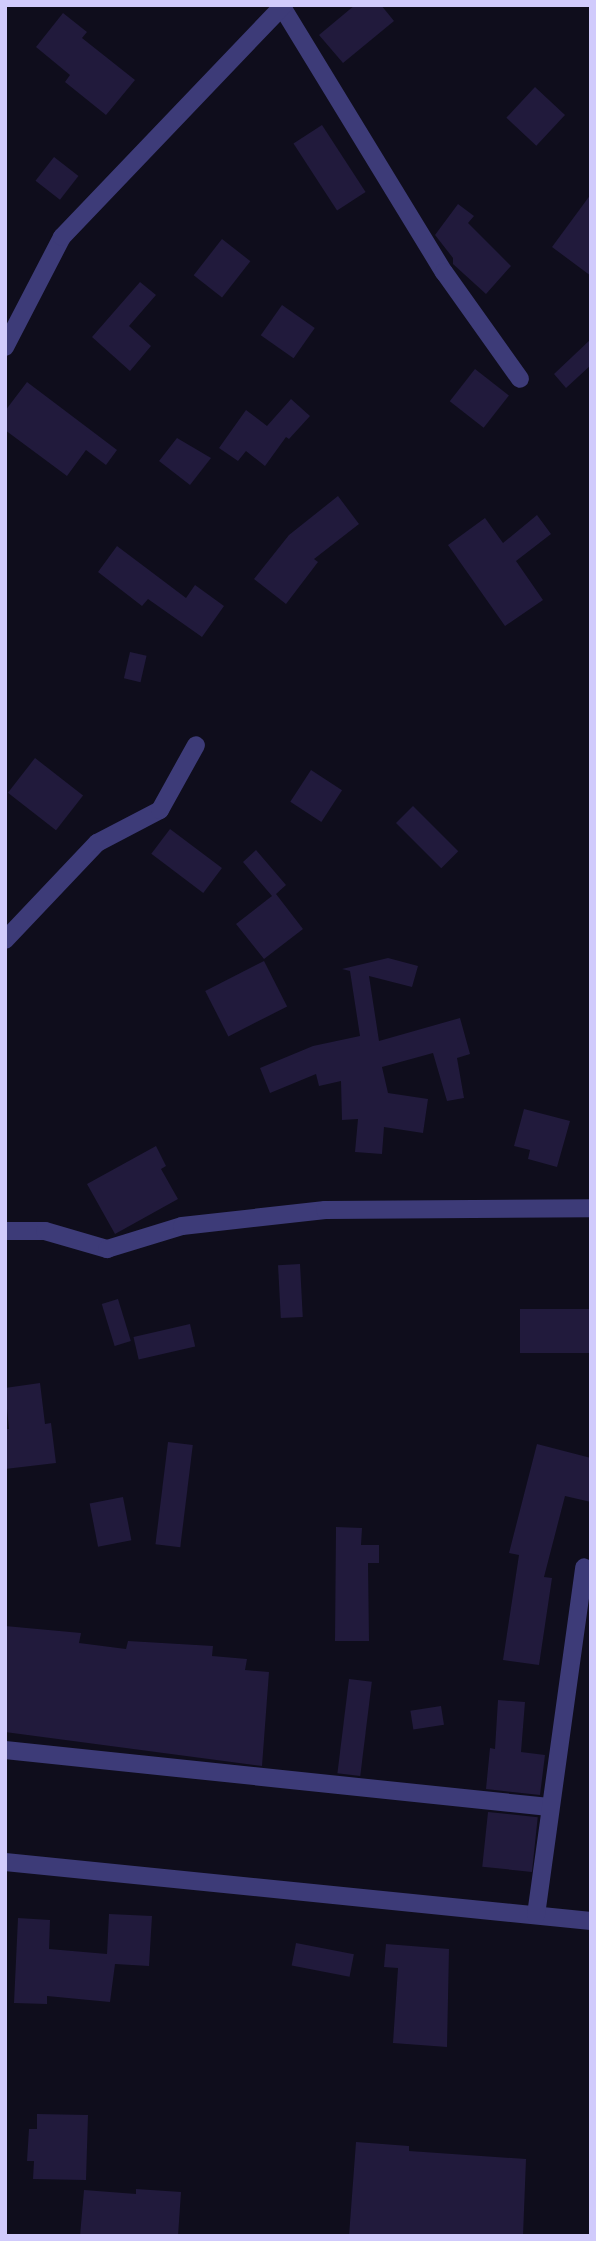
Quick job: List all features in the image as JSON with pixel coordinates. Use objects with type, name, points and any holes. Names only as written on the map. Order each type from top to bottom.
[{"type":"street","points":[[5,347],[62,237],[283,6],[444,272],[520,379]]},
{"type":"street","points":[[5,940],[97,843],[160,810],[196,745]]},
{"type":"street","points":[[5,1231],[45,1231],[107,1249],[182,1226],[325,1210],[591,1208]]},
{"type":"street","points":[[536,1915],[584,1567]]},
{"type":"street","points":[[5,1750],[549,1807]]},
{"type":"street","points":[[5,1862],[591,1921]]},
{"type":"building","points":[[355,5],[381,5],[394,21],[343,63],[319,35]]},
{"type":"building","points":[[63,13],[87,32],[82,38],[135,80],[106,115],[65,82],[70,75],[36,47]]},
{"type":"building","points":[[535,87],[565,115],[536,146],[506,118]]},
{"type":"building","points":[[322,125],[366,192],[337,211],[293,144]]},
{"type":"building","points":[[54,157],[78,176],[60,200],[36,181]]},
{"type":"building","points":[[591,194],[591,276],[552,247]]},
{"type":"building","points":[[458,204],[474,216],[468,223],[511,266],[486,294],[453,264],[453,258],[435,235]]},
{"type":"building","points":[[222,239],[250,261],[222,297],[194,275]]},
{"type":"building","points":[[140,282],[156,295],[129,326],[151,346],[130,371],[92,337]]},
{"type":"building","points":[[282,305],[315,328],[294,358],[261,335]]},
{"type":"building","points":[[591,339],[591,365],[566,388],[554,374]]},
{"type":"building","points":[[475,369],[509,395],[484,428],[450,401]]},
{"type":"building","points":[[27,382],[117,450],[106,465],[86,450],[67,476],[5,430],[5,411]]},
{"type":"building","points":[[291,399],[310,416],[289,439],[286,437],[265,466],[246,451],[238,461],[219,448],[246,410],[267,426]]},
{"type":"building","points":[[177,438],[211,458],[190,485],[159,461]]},
{"type":"building","points":[[338,496],[359,524],[314,559],[318,562],[286,604],[254,579],[289,535]]},
{"type":"building","points":[[537,515],[551,534],[516,561],[543,600],[505,626],[448,545],[485,518],[503,543]]},
{"type":"building","points":[[117,546],[186,598],[195,585],[224,606],[202,637],[148,599],[142,606],[98,572]]},
{"type":"building","points":[[130,652],[147,656],[140,682],[124,678]]},
{"type":"building","points":[[35,758],[83,796],[56,830],[8,793]]},
{"type":"building","points":[[311,770],[342,790],[321,822],[290,802]]},
{"type":"building","points":[[413,806],[458,851],[441,868],[396,823]]},
{"type":"building","points":[[170,829],[222,868],[203,893],[151,854]]},
{"type":"building","points":[[256,850],[286,885],[276,894],[303,929],[264,959],[236,924],[272,896],[243,862]]},
{"type":"building","points":[[388,958],[418,966],[412,987],[369,976],[379,1041],[460,1018],[470,1054],[457,1058],[464,1098],[447,1101],[433,1053],[382,1067],[388,1093],[428,1099],[423,1133],[384,1127],[382,1154],[355,1152],[358,1119],[342,1120],[341,1081],[319,1086],[316,1074],[270,1093],[260,1068],[313,1046],[360,1036],[350,971],[342,969]]},
{"type":"building","points":[[264,961],[287,1006],[228,1036],[205,991]]},
{"type":"building","points":[[524,1109],[570,1121],[557,1167],[528,1159],[530,1150],[514,1146]]},
{"type":"building","points":[[156,1146],[166,1166],[161,1169],[178,1199],[115,1234],[87,1184]]},
{"type":"building","points":[[300,1264],[303,1317],[281,1318],[278,1265]]},
{"type":"building","points":[[118,1299],[131,1341],[115,1346],[102,1304]]},
{"type":"building","points":[[520,1309],[591,1309],[591,1353],[520,1353]]},
{"type":"building","points":[[190,1324],[195,1346],[139,1359],[133,1337]]},
{"type":"building","points":[[40,1383],[45,1424],[51,1423],[56,1463],[5,1469],[5,1429],[9,1429],[5,1388]]},
{"type":"building","points":[[168,1442],[193,1445],[180,1547],[155,1544]]},
{"type":"building","points":[[537,1444],[591,1458],[591,1502],[565,1496],[544,1577],[552,1578],[539,1665],[503,1660],[519,1555],[509,1553]]},
{"type":"building","points":[[123,1497],[131,1540],[98,1547],[90,1503]]},
{"type":"building","points":[[336,1527],[362,1528],[361,1545],[379,1545],[379,1563],[368,1563],[369,1641],[335,1641]]},
{"type":"building","points":[[5,1626],[81,1633],[79,1643],[126,1649],[128,1641],[213,1646],[212,1656],[247,1659],[245,1670],[269,1672],[262,1766],[5,1732]]},
{"type":"building","points":[[349,1679],[372,1682],[360,1776],[337,1773]]},
{"type":"building","points":[[498,1700],[525,1702],[521,1752],[545,1755],[540,1795],[486,1789],[490,1748],[495,1749]]},
{"type":"building","points":[[441,1706],[444,1725],[413,1730],[410,1711]]},
{"type":"building","points":[[488,1812],[538,1817],[532,1872],[482,1867]]},
{"type":"building","points":[[109,1914],[152,1916],[149,1966],[115,1964],[110,2002],[47,1996],[47,2004],[14,2003],[18,1918],[50,1920],[49,1949],[107,1954]]},
{"type":"building","points":[[296,1943],[354,1954],[350,1977],[292,1966]]},
{"type":"building","points":[[386,1944],[449,1949],[447,2047],[393,2043],[398,1968],[384,1967]]},
{"type":"building","points":[[37,2114],[88,2115],[86,2180],[33,2179],[34,2161],[27,2161],[29,2129],[37,2129]]},
{"type":"building","points":[[356,2142],[409,2146],[409,2151],[526,2159],[523,2236],[349,2236]]},
{"type":"building","points":[[136,2189],[181,2192],[178,2236],[80,2236],[84,2190],[136,2194]]}]
